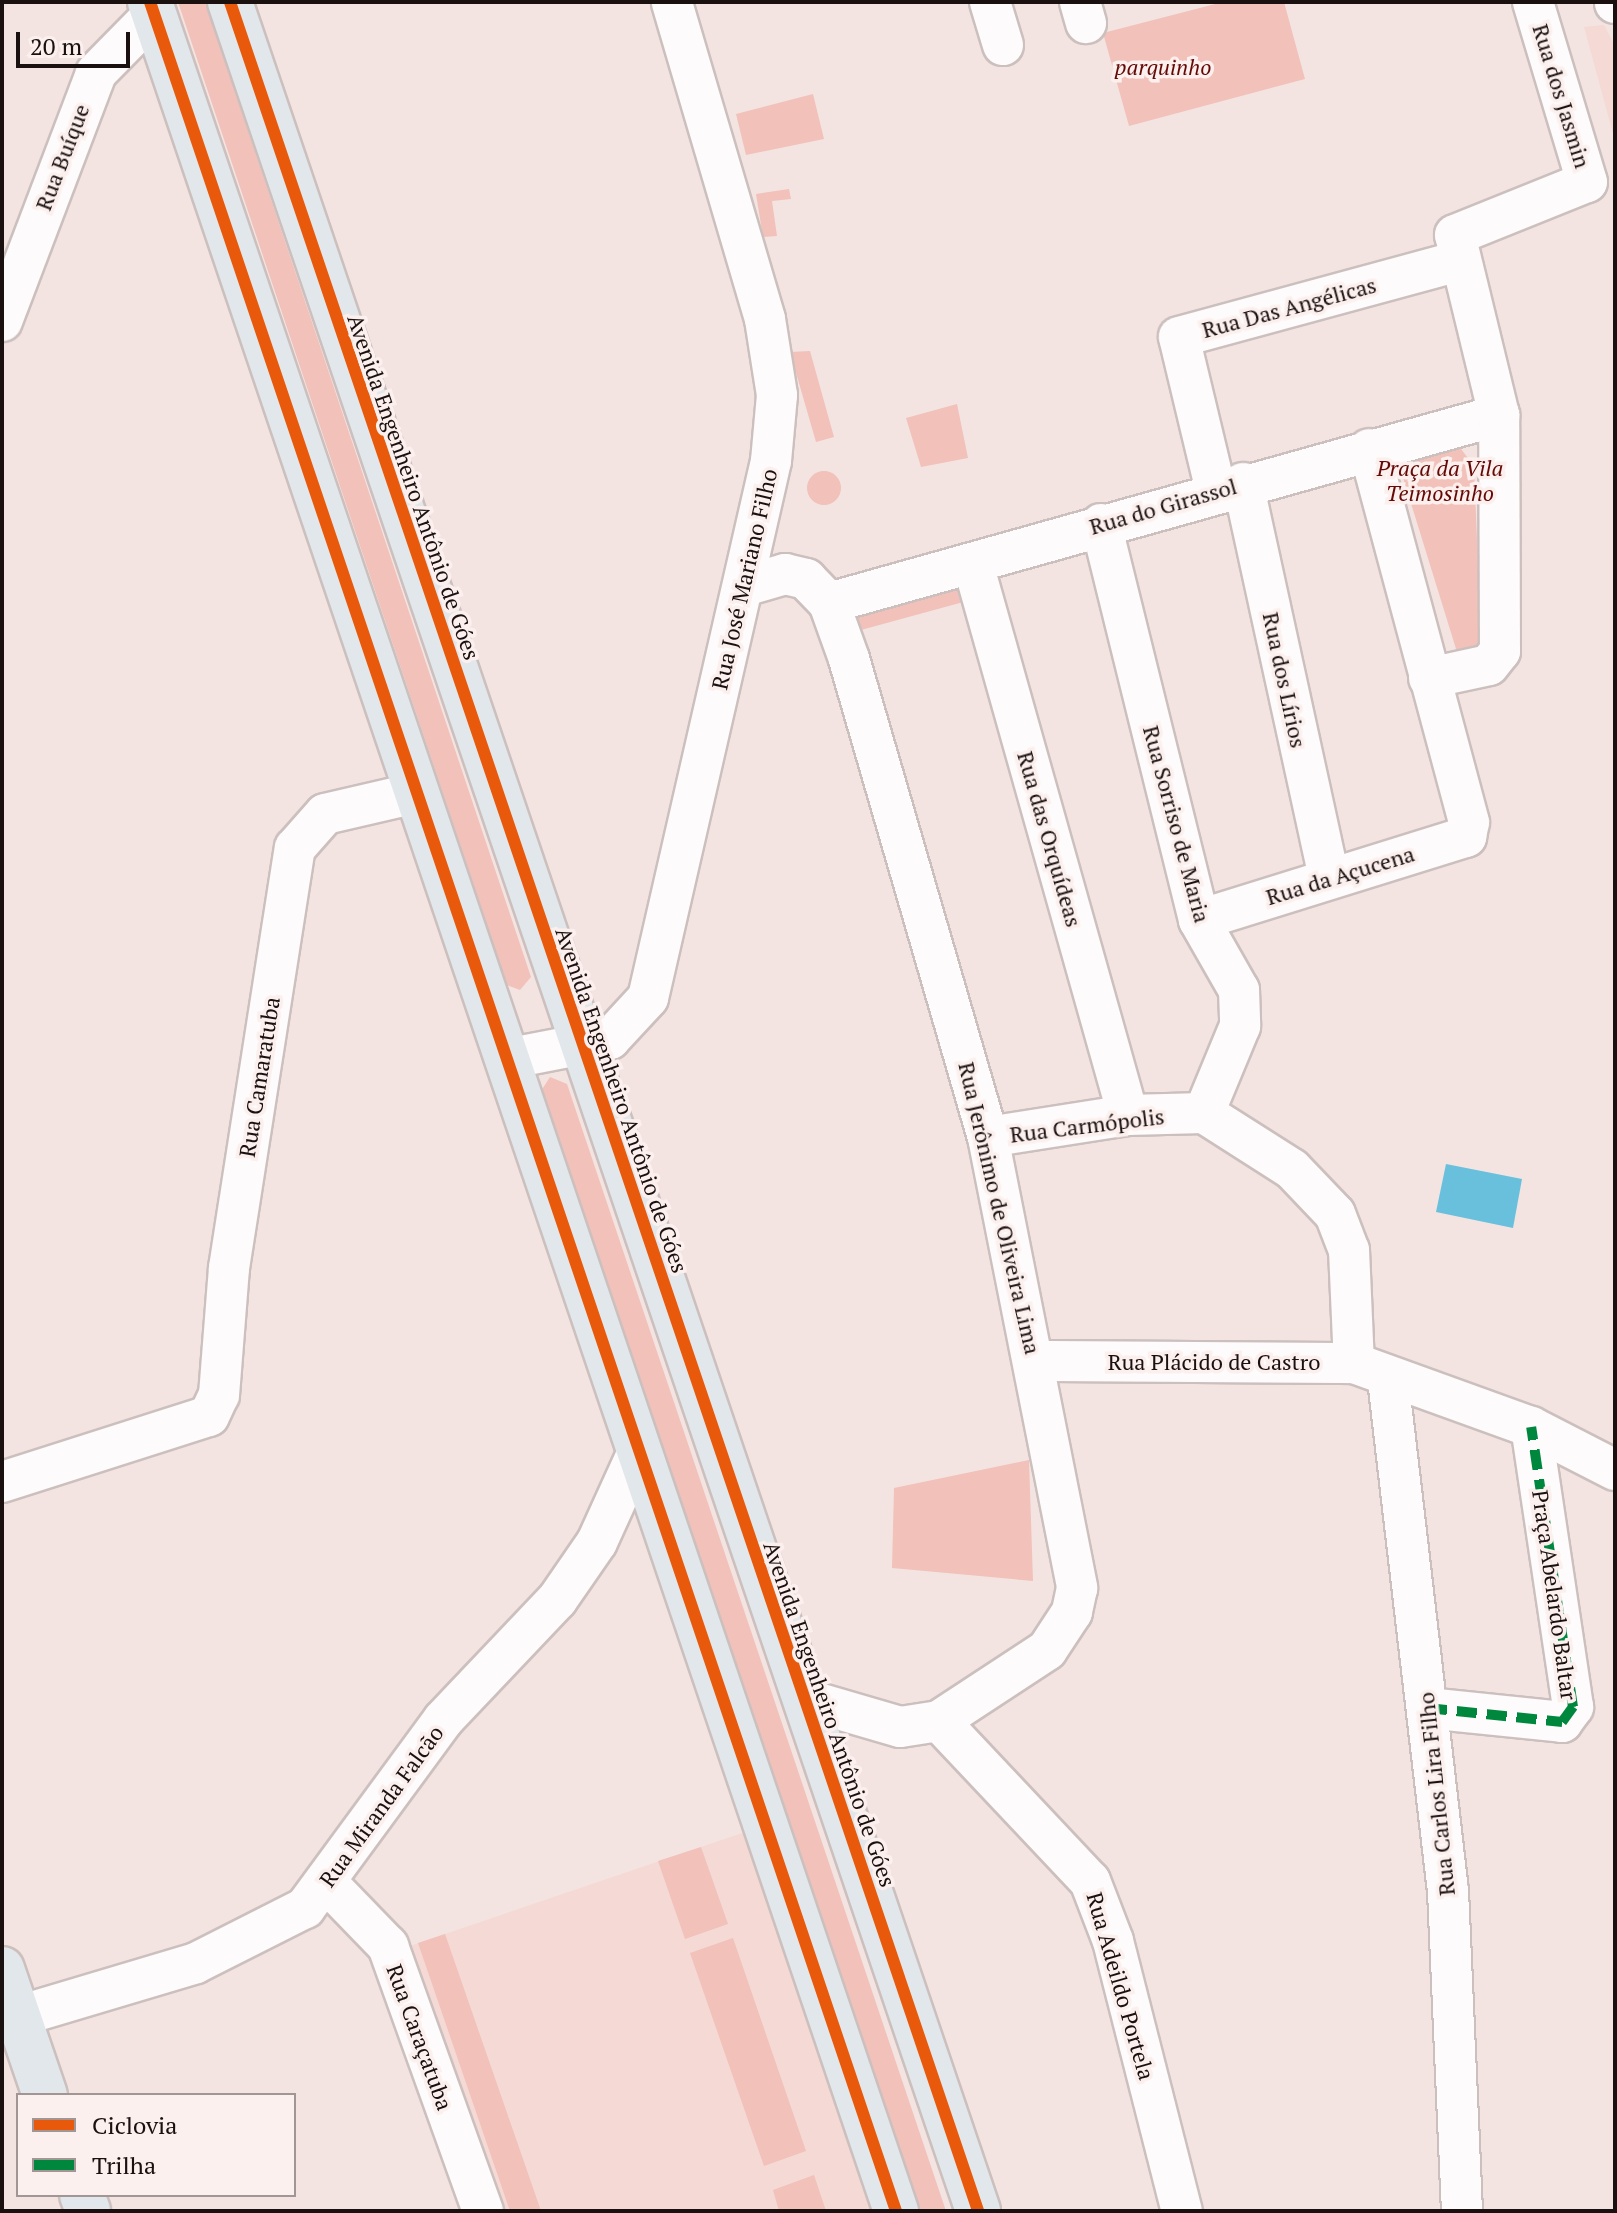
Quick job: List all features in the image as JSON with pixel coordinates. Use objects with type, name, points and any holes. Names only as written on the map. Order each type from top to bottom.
[{"type":"main road","name":"Avenida Engenheiro Antônio de Góes","points":[[230,2],[978,2211]]},
{"type":"main road","points":[[152,8],[506,1059],[636,1456],[896,2211]]},
{"type":"main road","points":[[2,1969],[10,2018],[44,2093]]},
{"type":"street","name":"Rua José Mariano Filho","points":[[506,1059],[583,1050],[634,1021],[659,967],[771,461],[775,365],[672,2]]},
{"type":"street","points":[[990,2],[1003,45]]},
{"type":"street","name":"Rua dos Jasmin","points":[[1457,252],[1460,229],[1581,188],[1588,170],[1533,2]]},
{"type":"street","name":"Rua Buíque","points":[[2,321],[13,254],[96,73],[152,8]]},
{"type":"street","points":[[1369,449],[1429,678],[1497,661],[1499,415],[1457,252]]},
{"type":"street","name":"Rua Das Angélicas","points":[[1230,487],[1179,337],[1457,252]]},
{"type":"street","name":"Rua do Girassol","points":[[829,603],[973,564],[1230,487],[1499,415]]},
{"type":"street","name":"Rua dos Lírios","points":[[1230,487],[1329,876]]},
{"type":"street","name":"Rua Sorriso de Maria","points":[[1101,524],[1199,920],[1239,990],[1241,1010],[1204,1113]]},
{"type":"street","name":"Rua das Orquídeas","points":[[973,564],[1128,1115]]},
{"type":"street","points":[[744,586],[795,574],[829,603]]},
{"type":"street","name":"Rua Jerônimo de Oliveira Lima","points":[[804,1699],[900,1727],[939,1721],[1047,1650],[1072,1612],[1076,1563],[988,1137],[884,765],[829,603]]},
{"type":"street","name":"Rua da Açucena","points":[[1199,920],[1329,876],[1466,837],[1469,822],[1429,678]]},
{"type":"street","name":"Rua Camaratuba","points":[[2,1482],[184,1427],[209,1416],[219,1395],[229,1268],[295,848],[325,814],[415,793]]},
{"type":"street","points":[[1204,1113],[1292,1169],[1335,1214],[1349,1250],[1371,1371],[1531,1427],[1615,1470]]},
{"type":"street","name":"Rua Carmópolis","points":[[988,1137],[1128,1115],[1204,1113]]},
{"type":"street","name":"Rua Plácido de Castro","points":[[1035,1361],[1371,1371]]},
{"type":"street","name":"Rua Carlos Lira Filho","points":[[1371,1371],[1427,1708],[1448,1891],[1462,2211]]},
{"type":"street","name":"Praça Abelardo Baltar","points":[[1427,1708],[1562,1722],[1573,1707],[1531,1427]]},
{"type":"street","name":"Rua Miranda Falcão","points":[[10,2018],[196,1963],[305,1908],[327,1883],[443,1720],[557,1600],[597,1542],[636,1456]]},
{"type":"street","name":"Rua Adeildo Portela","points":[[939,1721],[1067,1851],[1095,1891],[1182,2211]]},
{"type":"street","name":"Rua Caraçatuba","points":[[327,1883],[388,1946],[483,2211]]},
{"type":"shaded area","points":[[1604,25],[1615,46],[1615,141],[1584,27]]},
{"type":"shaded area","points":[[760,1827],[888,2211],[486,2211],[392,1952]]},
{"type":"green space","points":[[178,2],[205,2],[531,977],[520,990],[507,985]]},
{"type":"green space","name":"parquinho","points":[[1223,2],[1284,2],[1305,79],[1129,126],[1103,33]]},
{"type":"green space","points":[[813,94],[824,139],[746,155],[736,114]]},
{"type":"green space","points":[[789,189],[791,199],[772,201],[777,236],[763,237],[756,194]]},
{"type":"green space","points":[[810,351],[834,437],[816,442],[790,352]]},
{"type":"green space","points":[[957,404],[968,458],[921,467],[906,418]]},
{"type":"green space","name":"Praça da Vila Teimosinho","points":[[1458,445],[1474,466],[1481,640],[1477,650],[1457,652],[1401,471],[1407,456]]},
{"type":"green space","points":[[824,471],[836,476],[841,488],[836,500],[824,505],[812,500],[807,488],[812,476]]},
{"type":"green space","points":[[976,545],[989,595],[850,633],[837,584]]},
{"type":"green space","points":[[550,1077],[567,1084],[946,2211],[917,2211],[541,1091]]},
{"type":"green space","points":[[1029,1460],[1033,1581],[892,1568],[894,1488]]},
{"type":"green space","points":[[701,1847],[728,1924],[685,1939],[658,1861]]},
{"type":"green space","points":[[445,1934],[541,2211],[510,2211],[418,1943]]},
{"type":"green space","points":[[733,1938],[806,2151],[764,2166],[690,1953]]},
{"type":"green space","points":[[814,2175],[826,2211],[779,2211],[773,2190]]},
{"type":"water","points":[[1446,1164],[1522,1179],[1513,1228],[1436,1212]]},
{"type":"marked path","points":[[1427,1708],[1562,1722],[1573,1707],[1531,1427]]},
{"type":"cycle path","points":[[150,2],[896,2211]]},
{"type":"cycle path","points":[[230,2],[978,2211]]}]
